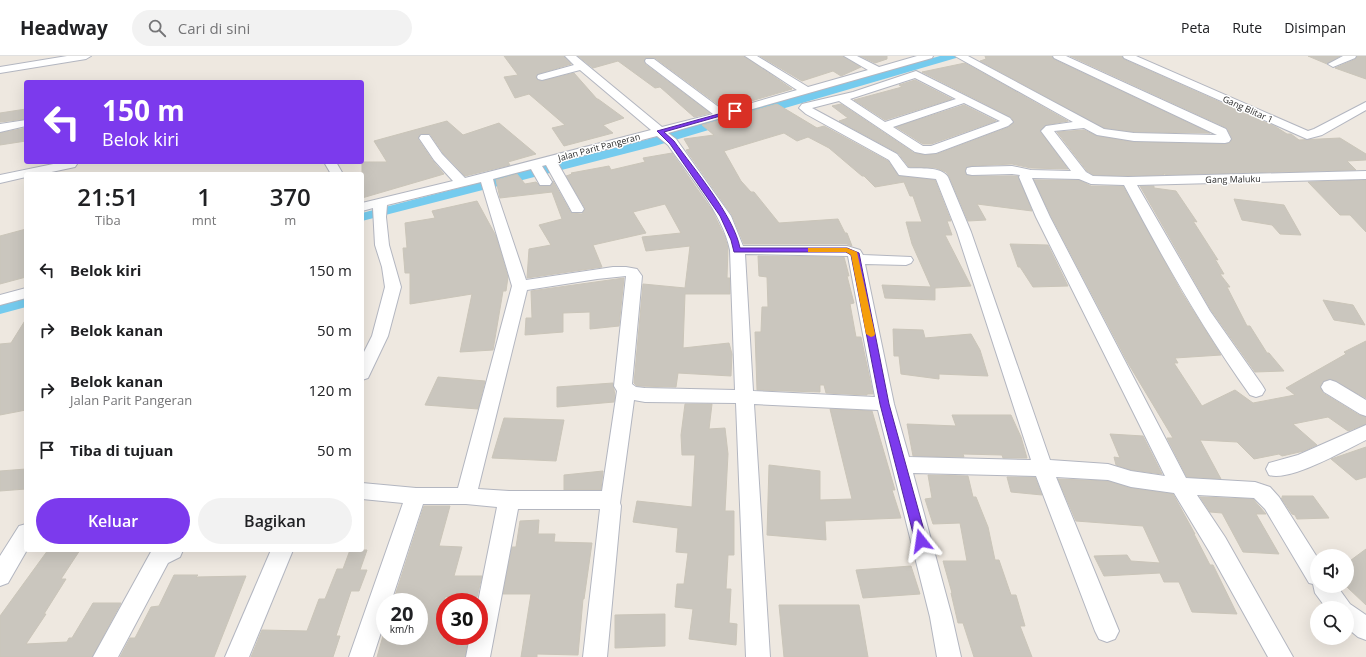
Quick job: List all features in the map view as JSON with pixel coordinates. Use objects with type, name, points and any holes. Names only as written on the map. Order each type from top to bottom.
[{"type":"street","points":[[0,70],[86,56]]},
{"type":"street","points":[[570,56],[665,136],[724,216],[735,240],[737,250],[758,657]]},
{"type":"street","points":[[750,56],[806,90]]},
{"type":"street","points":[[849,56],[877,70]]},
{"type":"street","name":"Jalan Parit Pangeran","points":[[364,207],[379,210],[461,182],[488,182],[540,172],[552,163],[665,136],[722,115],[806,90],[844,90],[877,70],[928,56]]},
{"type":"street","points":[[961,56],[1101,132],[1134,137],[1224,139],[1222,132],[1058,56]]},
{"type":"street","name":"Gang Blitar 1","points":[[1128,56],[1307,135],[1318,132],[1363,110]]},
{"type":"street","points":[[1333,64],[1351,56]]},
{"type":"street","points":[[650,61],[722,115]]},
{"type":"street","points":[[542,77],[582,66]]},
{"type":"street","points":[[844,90],[884,126],[920,149],[925,150],[932,150],[1007,122],[1006,120],[966,99],[919,75],[913,74],[844,90],[805,108],[893,157],[904,172],[937,174],[942,177],[964,232],[1043,468],[1107,631]]},
{"type":"street","points":[[884,126],[966,99]]},
{"type":"street","points":[[0,128],[24,123]]},
{"type":"street","points":[[1081,175],[1048,131],[1050,128],[1085,124]]},
{"type":"street","points":[[425,138],[438,157],[461,182]]},
{"type":"street","points":[[552,163],[578,209]]},
{"type":"street","points":[[33,172],[71,164]]},
{"type":"street","name":"Gang Maluku","points":[[972,171],[1012,170],[1031,174],[1081,175],[1091,180],[1100,181],[1366,176]]},
{"type":"street","points":[[0,179],[24,174]]},
{"type":"street","points":[[1031,174],[1025,177],[1035,203],[1180,486],[1217,544],[1281,657]]},
{"type":"street","points":[[1128,181],[1188,290],[1231,357],[1256,390]]},
{"type":"street","points":[[466,496],[520,286],[512,256],[498,220],[488,182]]},
{"type":"street","points":[[364,370],[380,336],[393,287],[382,245],[379,210]]},
{"type":"street","points":[[737,250],[847,250],[855,253],[884,404],[939,609],[949,657]]},
{"type":"street","points":[[856,260],[906,260]]},
{"type":"street","points":[[520,286],[629,271],[632,272],[634,276],[623,386],[626,391],[610,503],[611,506],[595,657]]},
{"type":"street","points":[[0,300],[24,294]]},
{"type":"street","points":[[1330,387],[1366,409]]},
{"type":"street","points":[[626,391],[634,394],[645,395],[745,397],[884,404]]},
{"type":"street","points":[[1276,469],[1302,462],[1366,432]]},
{"type":"street","points":[[901,465],[1043,468],[1100,472],[1131,479],[1180,486],[1255,490],[1263,493],[1272,503],[1310,565]]},
{"type":"street","points":[[364,491],[416,496],[466,496],[509,500],[604,500],[610,503]]},
{"type":"street","points":[[361,657],[416,496]]},
{"type":"street","points":[[478,657],[509,500]]},
{"type":"street","points":[[0,576],[24,536]]},
{"type":"street","points":[[105,657],[160,556],[168,552]]},
{"type":"street","points":[[237,657],[281,552]]},
{"type":"street","points":[[1328,593],[1335,601]]},
{"type":"street","points":[[1354,620],[1366,629]]},
{"type":"building","points":[[504,56],[564,56],[571,64],[538,74],[536,76],[537,80],[542,81],[574,73],[597,99],[624,118],[603,125],[613,133],[564,146],[552,128],[565,125],[529,94],[515,98],[504,77],[518,75]]},
{"type":"building","points":[[578,56],[744,56],[792,89],[724,109],[655,58],[645,58],[645,64],[710,113],[694,117],[660,87],[655,88],[618,61],[593,68]]},
{"type":"building","points":[[760,56],[843,56],[861,67],[841,76],[833,71],[802,81]]},
{"type":"building","points":[[860,56],[887,56],[887,59],[875,63]]},
{"type":"building","points":[[985,56],[1052,56],[1053,59],[1210,133],[1134,132],[1104,128],[980,61],[986,59]]},
{"type":"building","points":[[1070,56],[1122,56],[1123,59],[1276,127],[1287,134],[1291,134],[1299,140],[1340,138],[1366,154],[1366,160],[1347,161],[1356,170],[1166,175],[1163,173],[1164,175],[1128,176],[1093,175],[1087,171],[1057,132],[1084,130],[1097,136],[1134,142],[1225,144],[1230,143],[1232,138],[1227,128]]},
{"type":"building","points":[[1308,56],[1340,56],[1327,64]]},
{"type":"building","points":[[1357,56],[1366,56],[1366,79],[1335,68],[1356,59]]},
{"type":"building","points":[[965,63],[1068,121],[1046,125],[1040,131],[1068,169],[1031,168],[1012,164],[972,166],[966,168],[966,174],[972,176],[1018,176],[1032,211],[977,204],[986,220],[968,221],[946,172],[936,168],[909,167],[898,153],[839,121],[848,118],[832,106],[841,104],[914,153],[925,155],[937,154],[1009,127],[1014,122],[1011,117],[922,72]]},
{"type":"building","points":[[915,80],[952,99],[885,120],[854,100],[902,87],[899,85]]},
{"type":"building","points":[[777,104],[817,128],[824,126],[888,161],[899,176],[935,180],[951,221],[947,221],[952,235],[945,235],[971,286],[935,288],[935,300],[885,298],[882,285],[931,287],[912,244],[906,222],[922,222],[913,196],[910,196],[904,182],[875,187],[864,176],[862,176],[829,148],[808,137],[797,141],[784,133],[724,151],[741,181],[751,192],[754,192],[779,223],[838,219],[845,233],[847,233],[852,246],[847,244],[744,244],[732,215],[686,150],[690,149],[684,139],[714,135],[702,125]]},
{"type":"building","points":[[964,105],[996,121],[931,144],[923,144],[896,127]]},
{"type":"building","points":[[24,109],[24,119],[0,122],[0,113]]},
{"type":"building","points":[[447,121],[463,135],[499,123],[536,154],[508,162],[510,165],[465,176],[443,153],[430,134],[421,134],[418,139],[444,174],[364,197],[364,172],[362,172],[362,164],[364,164],[364,162],[387,162],[374,141]]},
{"type":"building","points":[[24,128],[24,141],[0,145],[0,133]]},
{"type":"building","points":[[672,153],[712,210],[725,237],[728,248],[727,278],[730,278],[730,294],[685,294],[683,348],[729,343],[732,354],[731,376],[678,373],[676,387],[637,386],[634,383],[643,284],[685,288],[690,246],[646,251],[642,237],[681,233],[665,204],[633,212],[646,233],[593,245],[602,267],[527,278],[529,249],[551,245],[539,225],[562,219],[552,192],[500,198],[496,180],[517,174],[525,184],[536,182],[540,186],[550,186],[553,181],[571,213],[582,214],[585,208],[566,176],[572,174],[571,173],[609,166],[611,170],[645,162],[643,158]]},
{"type":"building","points":[[1034,180],[1079,180],[1091,186],[1123,186],[1182,293],[1221,355],[1175,358],[1178,363],[1174,363],[1202,406],[1235,390],[1253,403],[1295,395],[1286,388],[1346,354],[1344,352],[1366,341],[1366,398],[1330,379],[1324,381],[1320,386],[1323,393],[1359,415],[1366,417],[1366,424],[1348,431],[1328,417],[1293,424],[1317,445],[1304,451],[1282,456],[1279,454],[1254,459],[1237,442],[1200,440],[1221,479],[1187,477],[1167,438],[1173,438],[1128,363],[1051,216]]},
{"type":"building","points":[[1366,180],[1366,232],[1350,215],[1340,215],[1308,182]]},
{"type":"building","points":[[1140,186],[1154,186],[1154,188],[1176,191],[1197,222],[1193,221],[1218,260],[1215,259],[1224,274],[1220,274],[1230,287],[1227,287],[1247,326],[1250,326],[1267,353],[1269,353],[1284,371],[1255,372],[1211,310]]},
{"type":"building","points":[[1234,199],[1284,205],[1301,235],[1280,234],[1272,225],[1242,220]]},
{"type":"building","points":[[477,201],[496,236],[508,277],[506,291],[503,291],[493,350],[460,352],[472,294],[410,304],[410,273],[405,273],[403,248],[407,248],[405,223],[435,218],[432,211]]},
{"type":"building","points":[[24,230],[24,278],[0,284],[0,236]]},
{"type":"building","points":[[1010,244],[1048,245],[1068,286],[1033,287],[1020,267],[1018,267]]},
{"type":"building","points":[[758,256],[844,257],[854,303],[850,304],[856,337],[861,337],[873,394],[826,393],[824,385],[820,385],[820,392],[757,390],[755,332],[761,332],[762,307],[768,307],[767,277],[759,276]]},
{"type":"building","points":[[624,278],[619,326],[590,329],[590,312],[563,313],[563,332],[525,335],[526,318],[532,318],[531,291]]},
{"type":"building","points":[[1323,300],[1353,305],[1365,325],[1334,320]]},
{"type":"building","points":[[24,322],[24,410],[0,415],[0,344],[11,343]]},
{"type":"building","points":[[893,329],[923,330],[925,338],[971,334],[980,350],[988,376],[939,374],[939,379],[901,374],[899,356],[894,356]]},
{"type":"building","points":[[438,377],[485,381],[478,409],[425,405]]},
{"type":"building","points":[[613,383],[615,396],[614,402],[557,407],[557,387]]},
{"type":"building","points":[[685,404],[712,404],[709,429],[725,428],[728,454],[725,511],[734,511],[734,555],[728,555],[726,589],[731,589],[729,623],[737,624],[736,645],[689,639],[693,609],[675,607],[677,584],[684,584],[688,553],[676,552],[678,528],[633,522],[637,501],[692,507],[695,455],[682,455],[681,435]]},
{"type":"building","points":[[830,409],[872,411],[895,490],[892,490],[901,518],[825,521],[826,540],[767,535],[769,465],[820,471],[820,500],[852,499]]},
{"type":"building","points":[[952,415],[1011,415],[1021,437],[1027,458],[1003,458],[1002,455],[963,454],[964,457],[913,456],[907,424],[956,426]]},
{"type":"building","points":[[504,418],[564,420],[556,461],[492,458]]},
{"type":"building","points":[[1110,434],[1143,436],[1162,474],[1131,470],[1116,465],[1114,457],[1120,458]]},
{"type":"building","points":[[1366,447],[1366,477],[1356,480],[1331,459]]},
{"type":"building","points":[[24,469],[24,489],[0,491],[0,471]]},
{"type":"building","points":[[603,471],[601,490],[564,490],[564,475]]},
{"type":"building","points":[[928,475],[968,476],[973,497],[976,497],[988,527],[995,560],[999,560],[1011,595],[1016,595],[1025,626],[1020,626],[1032,657],[974,657],[963,623],[958,623],[952,593],[943,561],[967,561],[960,523],[933,524],[925,499],[932,498]]},
{"type":"building","points":[[1007,477],[1035,477],[1042,495],[1011,492]]},
{"type":"building","points":[[1058,479],[1108,481],[1131,488],[1173,494],[1210,565],[1213,565],[1237,614],[1192,612],[1179,582],[1164,582],[1160,573],[1104,576],[1094,556],[1127,555],[1131,561],[1160,563],[1143,526],[1076,521]]},
{"type":"building","points":[[1282,496],[1313,496],[1329,518],[1297,519],[1281,498],[1283,498]]},
{"type":"building","points":[[1200,497],[1253,499],[1266,514],[1256,514],[1279,554],[1243,552],[1222,513],[1210,512]]},
{"type":"building","points":[[424,506],[450,506],[439,546],[462,547],[454,576],[482,576],[478,593],[436,593],[436,645],[467,645],[465,657],[377,657],[380,645],[428,645],[428,593],[396,593]]},
{"type":"building","points":[[539,520],[538,534],[555,534],[554,542],[592,543],[583,599],[578,655],[537,654],[537,657],[521,657],[531,594],[503,594],[512,547],[516,547],[520,521]]},
{"type":"building","points":[[1366,549],[1366,605],[1353,593],[1354,558]]},
{"type":"building","points":[[364,550],[367,550],[360,570],[367,570],[359,591],[351,591],[336,636],[340,636],[333,657],[251,657],[262,630],[307,631],[319,599],[325,599],[337,569],[343,569],[349,552],[364,552]]},
{"type":"building","points":[[47,552],[79,552],[61,579],[66,579],[44,614],[46,614],[26,644],[67,642],[69,638],[72,638],[93,603],[121,603],[92,657],[0,657],[0,616]]},
{"type":"building","points":[[911,566],[920,594],[863,598],[856,570]]},
{"type":"building","points":[[174,575],[198,575],[196,577],[246,576],[214,657],[120,657],[130,638],[135,638],[151,607],[159,606]]},
{"type":"building","points":[[779,605],[859,605],[868,657],[784,657]]},
{"type":"building","points":[[665,614],[665,646],[615,648],[615,615]]},
{"type":"waterway","points":[[757,112],[952,56]]},
{"type":"waterway","points":[[364,216],[650,143],[728,120]]},
{"type":"waterway","points":[[0,308],[24,302]]},
{"type":"slow traffic","points":[[811,250],[847,250],[855,253],[871,334]]},
{"type":"route","points":[[735,111],[660,131],[672,142],[724,216],[735,240],[737,250],[847,250],[855,253],[884,404],[921,541]]}]
